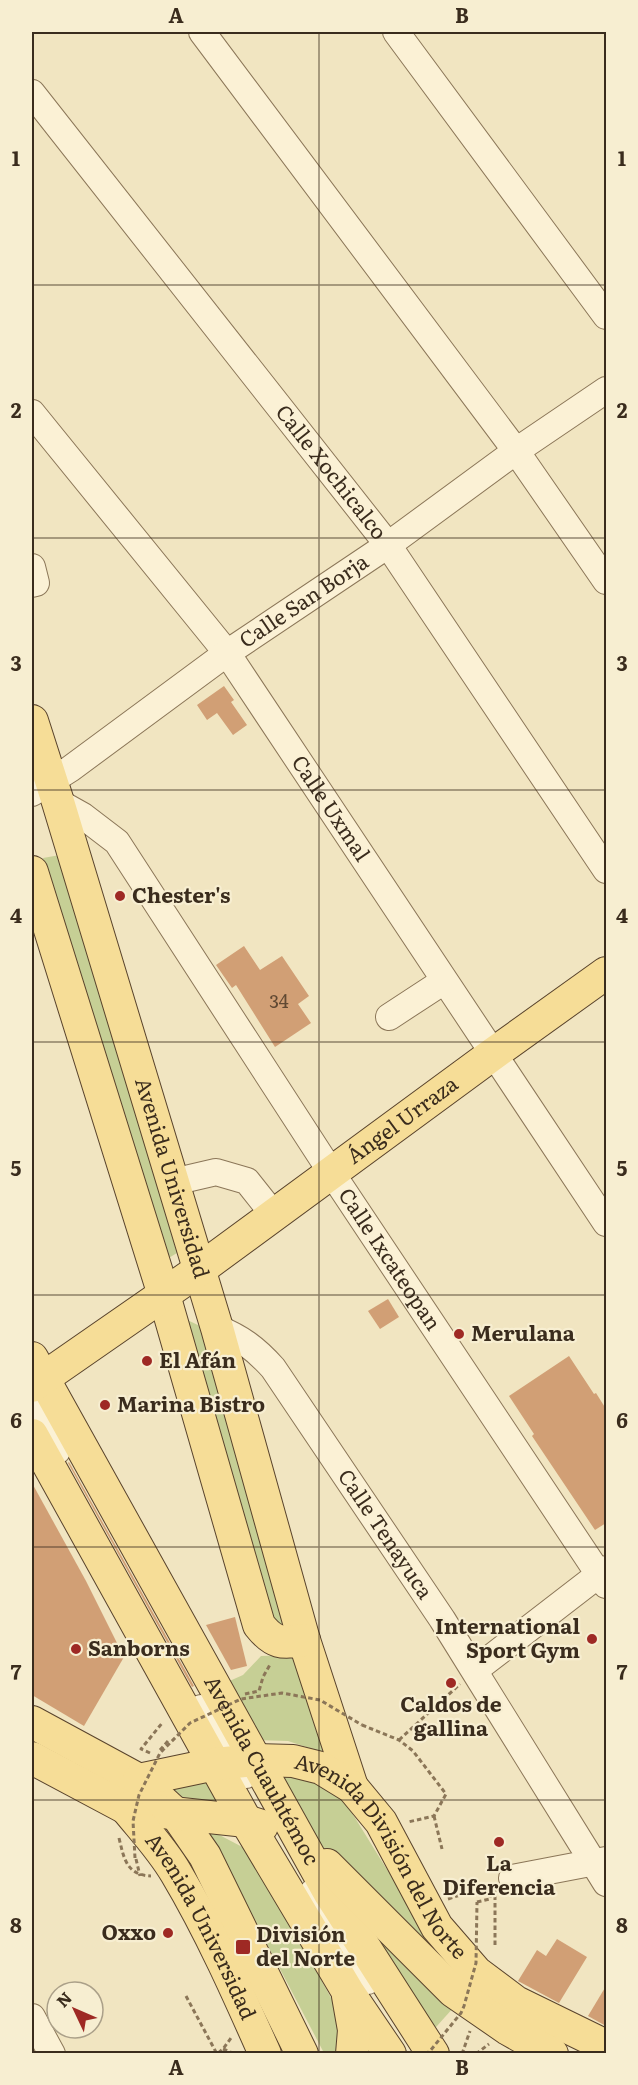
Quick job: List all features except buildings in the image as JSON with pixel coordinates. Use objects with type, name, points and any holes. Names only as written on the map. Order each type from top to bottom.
[{"type":"main road","name":"Avenida Universidad","points":[[32,721],[47,792],[173,1182],[217,1328],[304,1640],[352,1787]]},
{"type":"main road","name":"Avenida Universidad","points":[[32,872],[164,1295],[259,1625],[267,1636],[281,1643],[304,1640]]},
{"type":"main road","name":"Ángel Urraza","points":[[164,1295],[606,973]]},
{"type":"main road","points":[[34,1378],[164,1295]]},
{"type":"main road","name":"Avenida Cuauhtémoc","points":[[34,1378],[236,1762],[246,1821],[348,1992],[390,2054]]},
{"type":"main road","name":"Avenida Cuauhtémoc","points":[[32,1435],[236,1762],[342,1913],[433,2054]]},
{"type":"main road","name":"Avenida División del Norte","points":[[32,1722],[132,1794]]},
{"type":"main road","name":"Avenida División del Norte","points":[[32,1758],[132,1794],[176,1814],[246,1821],[290,1836],[453,1991],[542,2051]]},
{"type":"main road","name":"Avenida División del Norte","points":[[132,1794],[236,1762],[293,1761],[321,1768],[352,1787],[384,1828],[437,1927],[476,1972],[516,2002],[606,2046]]},
{"type":"main road","name":"Avenida Universidad","points":[[132,1794],[159,1848],[176,1873],[214,1945],[265,2054]]},
{"type":"main road","name":"Avenida Universidad","points":[[176,1814],[205,1856],[302,2054]]},
{"type":"main road","points":[[348,1992],[354,2030],[352,2054]]},
{"type":"street","points":[[202,32],[516,451],[606,581]]},
{"type":"street","points":[[396,32],[606,316]]},
{"type":"street","name":"Calle Xochicalco","points":[[32,93],[388,545],[606,870]]},
{"type":"street","name":"Calle San Borja","points":[[47,792],[228,653],[388,545],[516,451],[606,390]]},
{"type":"street","name":"Calle Uxmal","points":[[32,413],[228,653],[606,1223]]},
{"type":"street","points":[[32,567],[36,583],[32,584]]},
{"type":"street","name":"Calle Ixcateopan","points":[[47,792],[117,842],[331,1172],[604,1576]]},
{"type":"street","points":[[389,1017],[444,981]]},
{"type":"street","points":[[173,1182],[216,1172],[247,1181],[274,1215]]},
{"type":"street","name":"Calle Tenayuca","points":[[217,1328],[240,1338],[260,1353],[273,1368],[475,1670],[602,1868]]},
{"type":"street","points":[[475,1670],[604,1576]]},
{"type":"street","points":[[290,1836],[333,1929],[416,2054]]},
{"type":"street","points":[[502,1881],[602,1868]]},
{"type":"street","points":[[33,2022],[52,2054]]},
{"type":"path","points":[[241,1700],[240,1695],[260,1691],[263,1677],[274,1657]]},
{"type":"path","points":[[399,1740],[475,1670]]},
{"type":"path","points":[[140,1876],[135,1857],[134,1821],[139,1795],[160,1754],[190,1723],[241,1700],[282,1693],[320,1700],[362,1725],[399,1740],[413,1751],[446,1794],[434,1816],[442,1849]]},
{"type":"path","points":[[166,1718],[141,1749],[155,1756],[168,1741],[170,1743]]},
{"type":"path","points":[[384,1828],[434,1816]]},
{"type":"path","points":[[426,1906],[502,1881]]},
{"type":"path","points":[[425,2054],[461,2013],[476,1963],[477,1902],[490,1899],[502,1881]]},
{"type":"path","points":[[495,1945],[496,1883],[502,1881]]},
{"type":"path","points":[[186,1996],[217,2054]]},
{"type":"path","points":[[462,2054],[474,2022]]},
{"type":"path","points":[[223,2049],[235,2054]]},
{"type":"green space","points":[[60,855],[177,1253],[162,1262],[43,858]]},
{"type":"green space","points":[[181,1317],[200,1326],[287,1626],[272,1624]]},
{"type":"green space","points":[[292,1655],[334,1756],[288,1741],[255,1740],[225,1683],[243,1675],[261,1656]]},
{"type":"green space","points":[[305,1774],[339,1792],[425,1931],[459,1975],[299,1827],[272,1775]]},
{"type":"green space","points":[[212,1779],[226,1808],[189,1803],[171,1787]]},
{"type":"green space","points":[[206,1828],[250,1851],[340,2014],[336,2053],[324,2053]]},
{"type":"green space","points":[[340,1896],[454,2007],[428,2036]]},
{"type":"place","name":"Chester's","points":[[120,896]]},
{"type":"place","name":"Merulana","points":[[459,1334]]},
{"type":"place","name":"El Afán","points":[[147,1361]]},
{"type":"place","name":"Marina Bistro","points":[[105,1405]]},
{"type":"place","name":"International Sport Gym","points":[[592,1639]]},
{"type":"place","name":"Sanborns","points":[[76,1649]]},
{"type":"place","name":"Caldos de gallina","points":[[451,1683]]},
{"type":"place","name":"La Diferencia","points":[[499,1842]]},
{"type":"place","name":"Oxxo","points":[[168,1933]]},
{"type":"place","name":"División del Norte","points":[[243,1947]]}]
